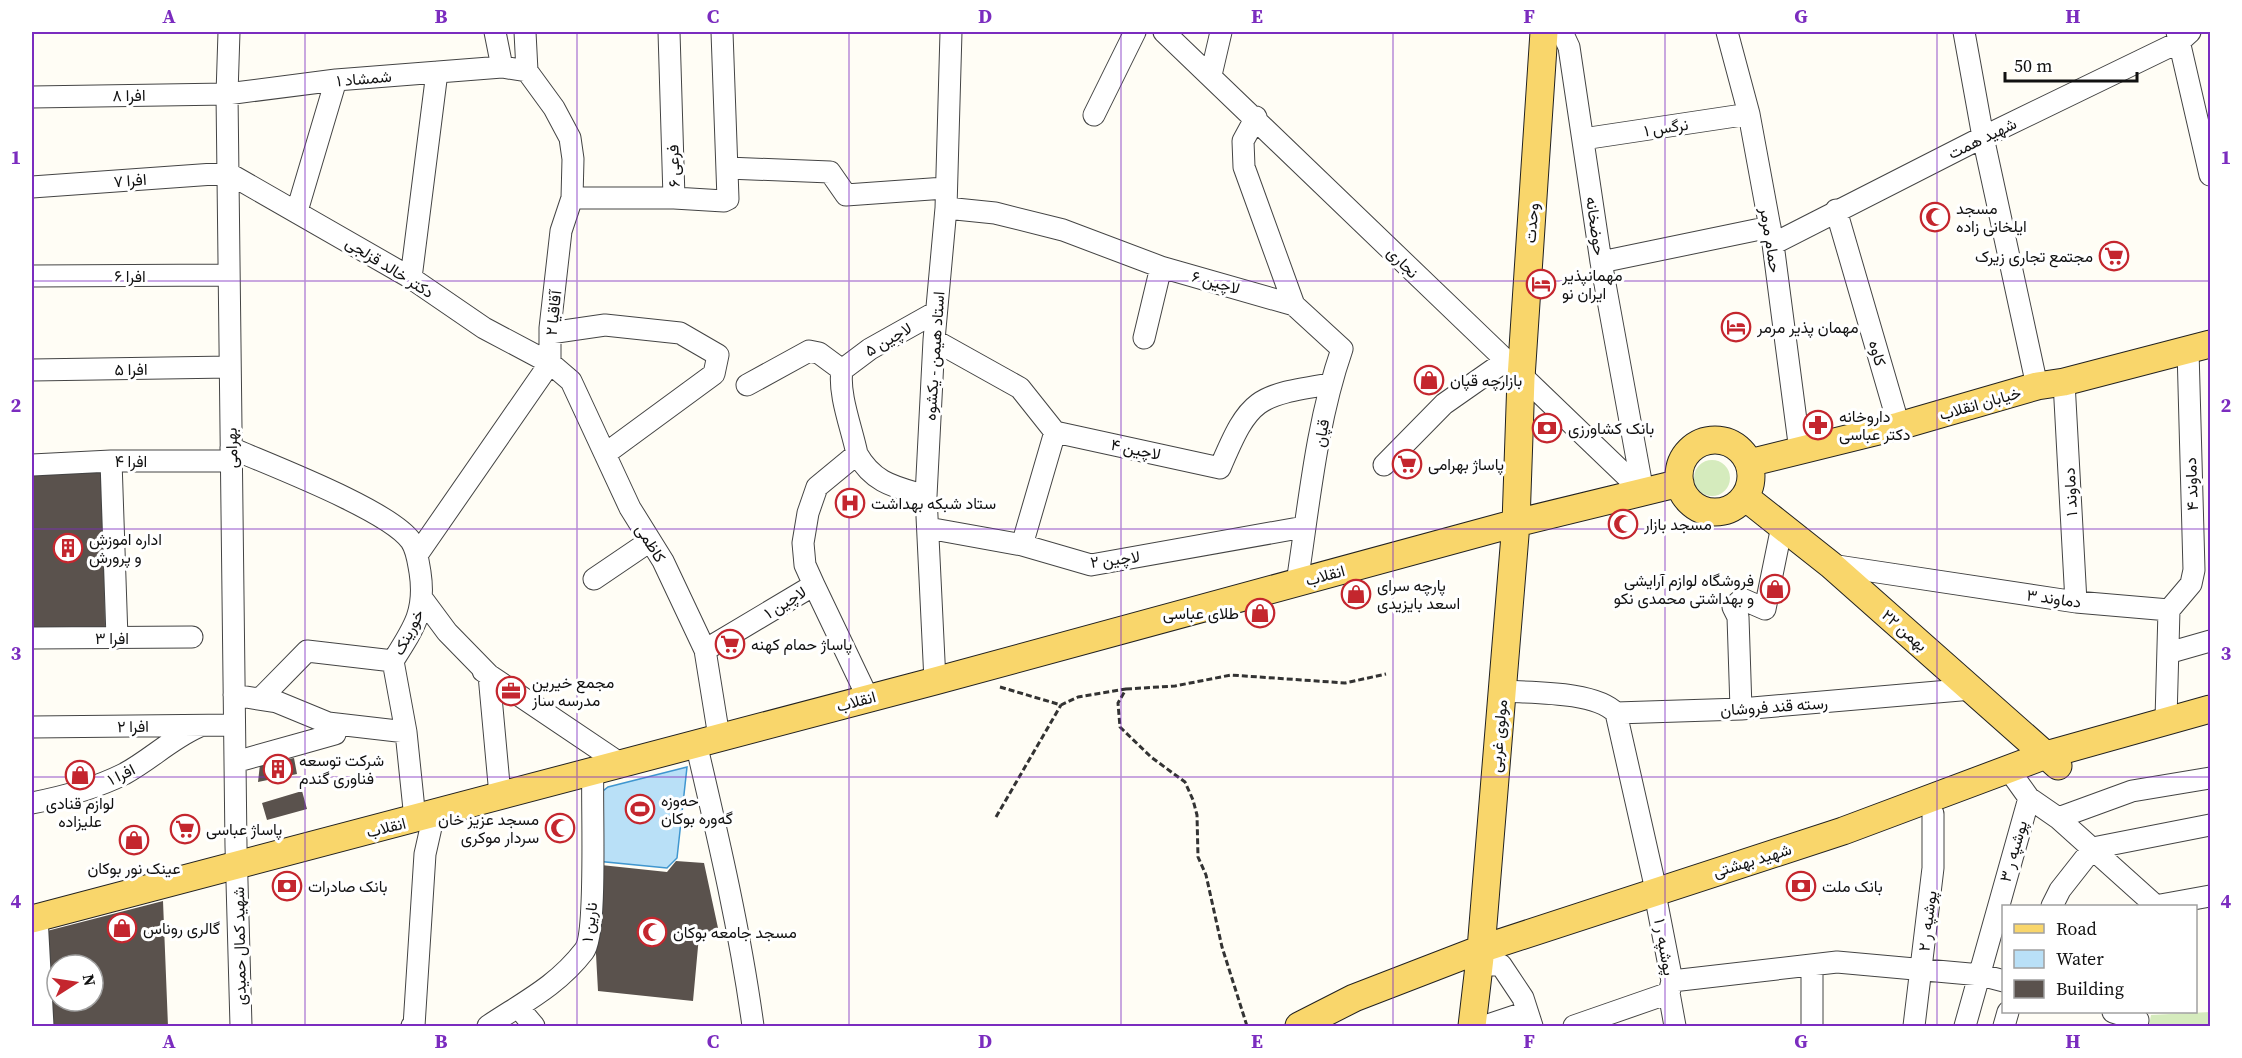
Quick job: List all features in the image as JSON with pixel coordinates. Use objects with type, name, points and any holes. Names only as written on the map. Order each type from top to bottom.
[{"type":"main road","name":"وحدت","points":[[1516,523],[1513,370],[1544,32]]},
{"type":"main road","name":"خیابان انقلاب","points":[[1749,463],[1899,426],[2037,386],[2064,382],[2199,347]]},
{"type":"main road","points":[[1726,441],[1744,453],[1749,463],[1751,474],[1745,497],[1736,506],[1714,512],[1692,504],[1680,483],[1682,462],[1695,446],[1705,442],[1726,441]]},
{"type":"main road","name":"انقلاب","points":[[34,918],[935,681],[1516,523],[1680,483]]},
{"type":"main road","name":"۲۲ بهمن","points":[[1745,497],[1831,565],[2054,762]]},
{"type":"main road","name":"مولوی غربی","points":[[1472,1026],[1480,957],[1516,523]]},
{"type":"main road","name":"شهید بهشتی","points":[[1657,897],[1933,814],[2019,784],[2054,762],[2166,719],[2211,709]]},
{"type":"main road","name":"شهید بهشتی","points":[[2054,762],[2211,725]]},
{"type":"main road","name":"شهید بهشتی","points":[[1299,1026],[1354,998],[1657,897],[1843,831],[2019,784]]},
{"type":"main road","name":"شهید بهشتی","points":[[1322,1026],[1480,957]]},
{"type":"street","name":"بهرامی","points":[[229,32],[228,172],[236,865]]},
{"type":"street","points":[[495,32],[502,67],[527,71],[525,32]]},
{"type":"street","name":"فرعی ۶","points":[[572,198],[674,198],[669,32]]},
{"type":"street","points":[[674,198],[724,201],[728,199],[722,32]]},
{"type":"street","name":"استاد هیمن - یکشوه","points":[[935,681],[926,496],[934,340],[946,198],[951,32]]},
{"type":"street","points":[[1094,115],[1135,32]]},
{"type":"street","name":"نجاری","points":[[1164,32],[1256,117],[1513,370],[1642,492]]},
{"type":"street","points":[[1211,75],[1221,32]]},
{"type":"street","name":"حوضخانه","points":[[1562,32],[1569,47],[1601,262],[1642,492]]},
{"type":"street","name":"حمام مرمر","points":[[1727,32],[1749,114],[1772,235],[1800,451]]},
{"type":"street","points":[[1964,32],[1983,137],[2037,386]]},
{"type":"street","points":[[2182,35],[2211,175]]},
{"type":"street","name":"شهید همت","points":[[1601,262],[1772,235],[1836,210],[2182,35]]},
{"type":"street","name":"شمشاد ۱","points":[[228,94],[336,80],[502,67]]},
{"type":"street","name":"آقاقیا ۲","points":[[527,71],[554,108],[570,138],[573,159],[572,198],[561,231],[550,333],[550,363]]},
{"type":"street","points":[[411,278],[437,72]]},
{"type":"street","points":[[297,211],[336,80]]},
{"type":"street","name":"افرا ۸","points":[[32,97],[228,94]]},
{"type":"street","name":"نرگس ۱","points":[[1583,139],[1749,114]]},
{"type":"street","points":[[1256,117],[1243,141],[1244,167],[1294,305]]},
{"type":"street","name":"لاچین ۶","points":[[727,168],[830,172],[846,195],[946,198],[1063,230],[1161,267],[1294,305]]},
{"type":"street","name":"دکتر خالد قزلجی","points":[[228,172],[411,278],[484,328],[550,363]]},
{"type":"street","name":"افرا ۷","points":[[32,187],[228,172]]},
{"type":"street","name":"کاوه","points":[[1836,210],[1899,426]]},
{"type":"street","points":[[1144,338],[1161,267]]},
{"type":"street","name":"افرا ۶","points":[[32,276],[229,275]]},
{"type":"street","name":"قپان","points":[[1294,305],[1342,349],[1330,384],[1304,527],[1297,583]]},
{"type":"street","name":"لاچین ۵","points":[[842,370],[870,349],[936,312]]},
{"type":"street","points":[[550,333],[605,325],[680,333],[718,355],[714,374],[604,454]]},
{"type":"street","points":[[934,340],[1020,388],[1055,432],[1022,545]]},
{"type":"street","name":"دماوند ۴","points":[[2169,610],[2202,567],[2199,347]]},
{"type":"street","points":[[747,385],[809,351],[819,353],[842,370],[842,395],[850,419],[857,454],[865,468],[876,478],[926,496]]},
{"type":"street","points":[[417,555],[550,363]]},
{"type":"street","name":"کاظمی","points":[[550,363],[571,381],[630,508],[663,561],[705,650],[707,740],[753,1026]]},
{"type":"street","name":"افرا ۵","points":[[32,370],[230,367]]},
{"type":"street","points":[[1384,465],[1444,404],[1513,370]]},
{"type":"street","name":"دماوند ۱","points":[[2064,382],[2076,602]]},
{"type":"street","name":"لاچین ۴","points":[[1055,432],[1221,468],[1235,434],[1255,404],[1277,393],[1330,384]]},
{"type":"street","name":"لاچین ۱","points":[[705,650],[814,585],[805,565],[803,543],[808,513],[817,487],[857,454]]},
{"type":"street","name":"خورینک","points":[[231,455],[364,507],[410,540],[417,555],[424,601],[410,635],[393,661],[424,817],[425,854],[414,1026],[412,1026]]},
{"type":"street","name":"افرا ۴","points":[[32,465],[231,455]]},
{"type":"street","points":[[111,461],[117,638]]},
{"type":"street","points":[[1741,710],[1738,617],[1733,607],[1742,599],[1765,609],[1782,526]]},
{"type":"street","name":"لاچین ۲","points":[[928,528],[1022,545],[1091,565],[1304,527]]},
{"type":"street","points":[[594,579],[650,541]]},
{"type":"street","name":"دماوند ۳","points":[[1831,565],[2076,602],[2169,610]]},
{"type":"street","points":[[814,585],[868,698]]},
{"type":"street","points":[[424,601],[483,671],[606,766]]},
{"type":"street","points":[[2166,719],[2169,610]]},
{"type":"street","name":"افرا ۳","points":[[32,638],[192,637]]},
{"type":"street","points":[[2168,653],[2211,641]]},
{"type":"street","points":[[260,699],[307,651],[393,661]]},
{"type":"street","points":[[483,671],[489,675],[500,795]]},
{"type":"street","name":"رسته قند فروشان","points":[[1502,691],[1580,697],[1609,705],[1616,713],[1741,710],[1972,689]]},
{"type":"street","points":[[234,695],[297,708],[328,723],[406,732]]},
{"type":"street","name":"۱ پوشپه ر","points":[[1616,713],[1657,897],[1675,1026]]},
{"type":"street","name":"افرا ۲","points":[[32,727],[234,725]]},
{"type":"street","name":"افرا ۱","points":[[32,803],[99,785],[124,774],[151,758],[179,735],[201,726]]},
{"type":"street","points":[[235,762],[335,734]]},
{"type":"street","name":"نارین ۱","points":[[488,1026],[558,981],[586,950],[590,937],[606,766]]},
{"type":"street","points":[[2058,818],[2132,790],[2211,778]]},
{"type":"street","points":[[2019,784],[2155,905]]},
{"type":"street","name":"پوشپه ر ۳","points":[[1965,1026],[1998,929],[2019,784]]},
{"type":"street","name":"پوشپه ر ۲","points":[[1914,1026],[1933,868],[1933,814]]},
{"type":"street","points":[[2052,905],[2060,890],[2093,848],[2211,825]]},
{"type":"street","name":"شهید کمال حمیدی","points":[[236,865],[241,1026]]},
{"type":"street","points":[[2162,905],[2211,896]]},
{"type":"street","points":[[34,918],[43,1026]]},
{"type":"street","points":[[1480,957],[1502,964],[1523,998],[1530,1019],[1485,1026]]},
{"type":"street","points":[[1574,1026],[1671,987],[1837,962],[1981,975],[2002,980]]},
{"type":"street","points":[[1812,966],[1812,1026]]},
{"type":"street","points":[[518,1007],[534,1026]]},
{"type":"street","points":[[2116,1013],[2137,1023]]},
{"type":"path","points":[[969,671],[1023,696],[1061,705]]},
{"type":"path","points":[[996,817],[1061,705],[1078,697],[1126,689],[1175,686],[1232,675],[1345,683],[1386,674]]},
{"type":"path","points":[[1126,689],[1118,703],[1120,727],[1151,757],[1185,782],[1193,800],[1197,815],[1198,857],[1206,875],[1222,946],[1247,1026]]},
{"type":"green space","points":[[1712,460],[1725,465],[1730,478],[1725,491],[1712,496],[1699,491],[1694,478],[1699,465]]},
{"type":"green space","points":[[2210,1012],[2210,1026],[2149,1026],[2151,1015]]},
{"type":"water","name":"حه‌وزه گه‌وره بوکان","points":[[687,767],[677,858],[667,868],[596,861],[603,791],[608,787]]},
{"type":"building","name":"اداره اموزش و پرورش","points":[[32,468],[104,468],[105,628],[32,628]]},
{"type":"building","name":"شرکت توسعه فناوری گندم","points":[[294,758],[297,774],[258,782],[260,764]]},
{"type":"building","points":[[302,791],[307,809],[267,820],[262,803]]},
{"type":"building","name":"مسجد جامعه بوکان","points":[[676,861],[704,863],[718,928],[699,936],[693,1001],[598,991],[595,936],[601,865],[667,872]]},
{"type":"building","points":[[163,901],[168,1026],[46,1026],[46,1013],[105,1013],[105,953],[45,953],[45,995],[43,932]]},
{"type":"place","name":"مسجد ایلخانی زاده","points":[[1935,217]]},
{"type":"place","name":"مجتمع تجاری زیرک","points":[[2114,256]]},
{"type":"place","name":"مهمانپذیر ایران نو","points":[[1541,284]]},
{"type":"place","name":"مهمان پذیر مرمر","points":[[1736,327]]},
{"type":"place","name":"بازارچه قپان","points":[[1429,380]]},
{"type":"place","name":"داروخانه دکتر عباسی","points":[[1818,425]]},
{"type":"place","name":"بانک کشاورزی","points":[[1547,428]]},
{"type":"place","name":"پاساژ بهرامی","points":[[1407,464]]},
{"type":"place","name":"ستاد شبکه بهداشت","points":[[850,503]]},
{"type":"place","name":"مسجد بازار","points":[[1623,524]]},
{"type":"place","name":"اداره اموزش و پرورش","points":[[68,548]]},
{"type":"place","name":"فروشگاه لوازم آرایشی و بهداشتی محمدی نکو","points":[[1775,589]]},
{"type":"place","name":"پارچه سرای اسعد بایزیدی","points":[[1356,594]]},
{"type":"place","name":"طلای عباسی","points":[[1260,613]]},
{"type":"place","name":"پاساژ حمام کهنه","points":[[730,644]]},
{"type":"place","name":"مجمع خیرین مدرسه ساز","points":[[511,691]]},
{"type":"place","name":"شرکت توسعه فناوری گندم","points":[[278,769]]},
{"type":"place","name":"لوازم قنادی علیزاده","points":[[80,775]]},
{"type":"place","name":"حه‌وزه گه‌وره بوکان","points":[[640,809]]},
{"type":"place","name":"مسجد عزیز خان سردار موکری","points":[[560,828]]},
{"type":"place","name":"پاساژ عباسی","points":[[185,829]]},
{"type":"place","name":"عینک نور بوکان","points":[[134,840]]},
{"type":"place","name":"بانک صادرات","points":[[287,886]]},
{"type":"place","name":"بانک ملت","points":[[1801,886]]},
{"type":"place","name":"گالری روناس","points":[[122,928]]},
{"type":"place","name":"مسجد جامعه بوکان","points":[[652,932]]}]
